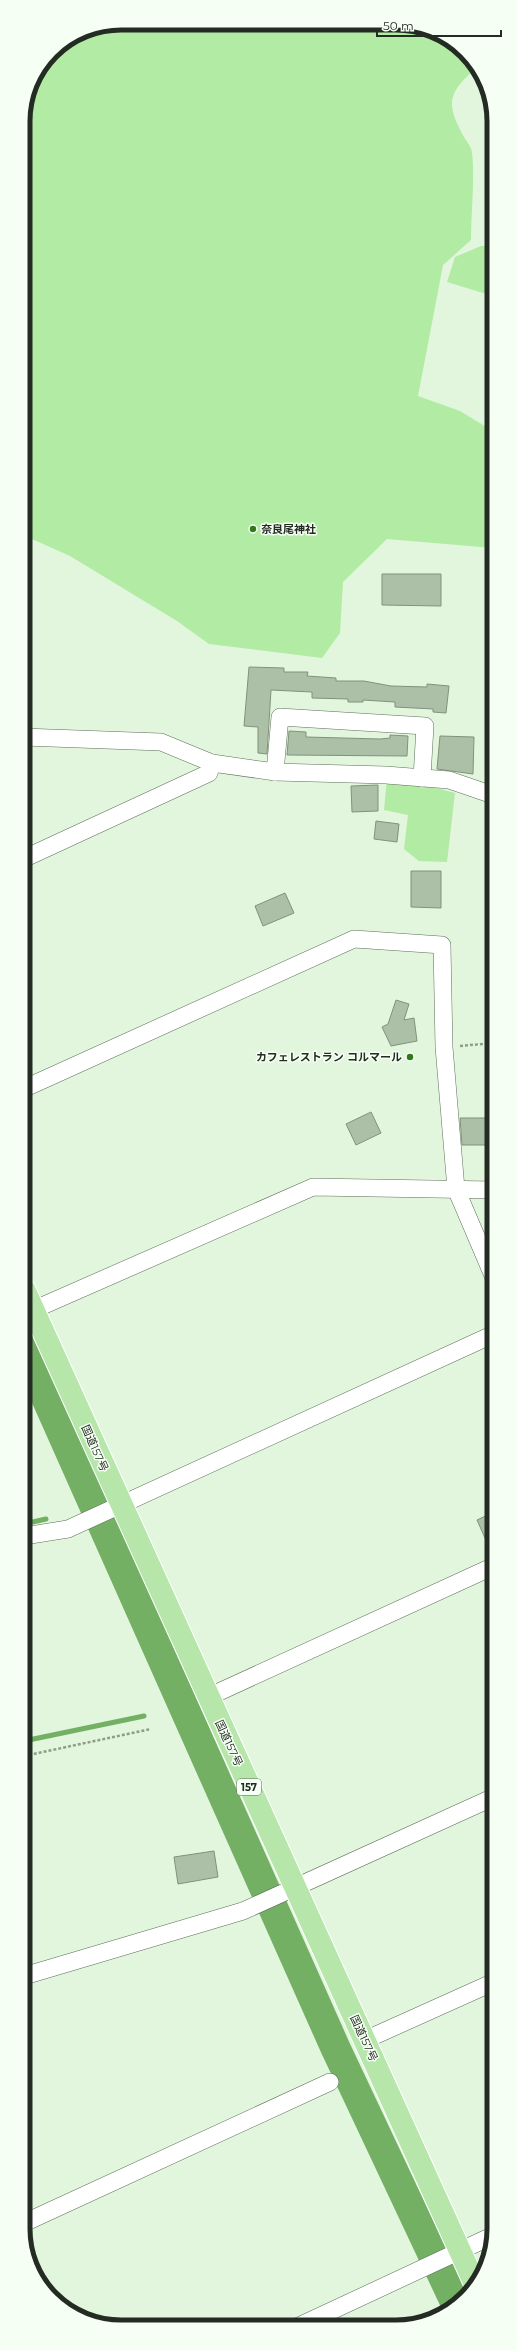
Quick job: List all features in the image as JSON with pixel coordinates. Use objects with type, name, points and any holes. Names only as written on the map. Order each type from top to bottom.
[{"type":"highway","name":"国道157号","points":[[30,1302],[114,1507],[208,1697],[473,2278]]},
{"type":"street","points":[[275,772],[280,717],[425,726],[422,778]]},
{"type":"street","points":[[30,737],[160,742],[212,763],[275,772],[449,780],[487,793]]},
{"type":"street","points":[[30,856],[209,773],[212,763]]},
{"type":"street","points":[[30,1086],[354,939],[442,945],[444,1047],[456,1189],[487,1262]]},
{"type":"street","points":[[34,1310],[313,1187],[487,1190]]},
{"type":"street","points":[[30,1535],[68,1529],[78,1523],[487,1337]]},
{"type":"street","points":[[208,1697],[487,1569]]},
{"type":"street","points":[[30,1974],[243,1911],[487,1800]]},
{"type":"street","points":[[365,2040],[487,1985]]},
{"type":"street","points":[[30,2220],[330,2082]]},
{"type":"street","points":[[312,2320],[486,2238]]},
{"type":"path","points":[[444,1047],[487,1044]]},
{"type":"path","points":[[30,1755],[151,1729]]},
{"type":"green space","points":[[121,30],[402,30],[425,35],[446,45],[460,57],[472,72],[459,86],[454,93],[452,100],[454,116],[472,151],[473,173],[471,240],[443,265],[418,396],[460,411],[487,427],[487,547],[387,539],[343,582],[340,633],[322,658],[209,644],[177,621],[70,556],[30,538],[30,115],[37,86],[45,71],[61,53],[76,42],[98,33]]},
{"type":"green space","points":[[481,246],[487,246],[487,294],[447,282],[455,257]]},
{"type":"green space","points":[[387,779],[418,783],[455,793],[447,862],[419,861],[404,849],[408,815],[384,810]]},
{"type":"building","points":[[382,574],[441,574],[441,606],[382,605]]},
{"type":"building","points":[[249,667],[284,668],[284,672],[308,672],[307,676],[336,678],[336,681],[364,681],[391,686],[427,687],[427,684],[449,686],[446,713],[433,712],[433,709],[395,707],[395,702],[363,700],[363,702],[348,702],[348,699],[312,698],[312,692],[271,690],[267,754],[258,753],[258,727],[244,726]]},
{"type":"building","points":[[289,731],[306,732],[306,737],[380,739],[390,738],[390,735],[408,736],[407,756],[287,755]]},
{"type":"building","points":[[440,736],[474,737],[473,774],[437,769]]},
{"type":"building","points":[[378,785],[378,811],[352,812],[351,786]]},
{"type":"building","points":[[376,821],[399,824],[397,842],[374,839]]},
{"type":"building","points":[[411,871],[441,871],[441,908],[411,907]]},
{"type":"building","points":[[285,893],[294,913],[263,926],[255,906]]},
{"type":"building","points":[[396,1000],[409,1004],[404,1020],[414,1018],[417,1041],[391,1046],[382,1027],[388,1024]]},
{"type":"building","points":[[371,1112],[381,1133],[356,1145],[346,1124]]},
{"type":"building","points":[[460,1118],[487,1118],[487,1145],[462,1145]]},
{"type":"building","points":[[487,1515],[487,1542],[477,1520]]},
{"type":"building","points":[[214,1851],[218,1877],[178,1884],[174,1857]]},
{"type":"waterway","points":[[30,1361],[335,2047],[454,2299]]},
{"type":"waterway","points":[[30,1523],[46,1519]]},
{"type":"waterway","points":[[30,1740],[144,1716]]},
{"type":"place","name":"奈良尾神社","points":[[253,529]]},
{"type":"place","name":"カフェレストラン コルマール","points":[[410,1057]]}]
